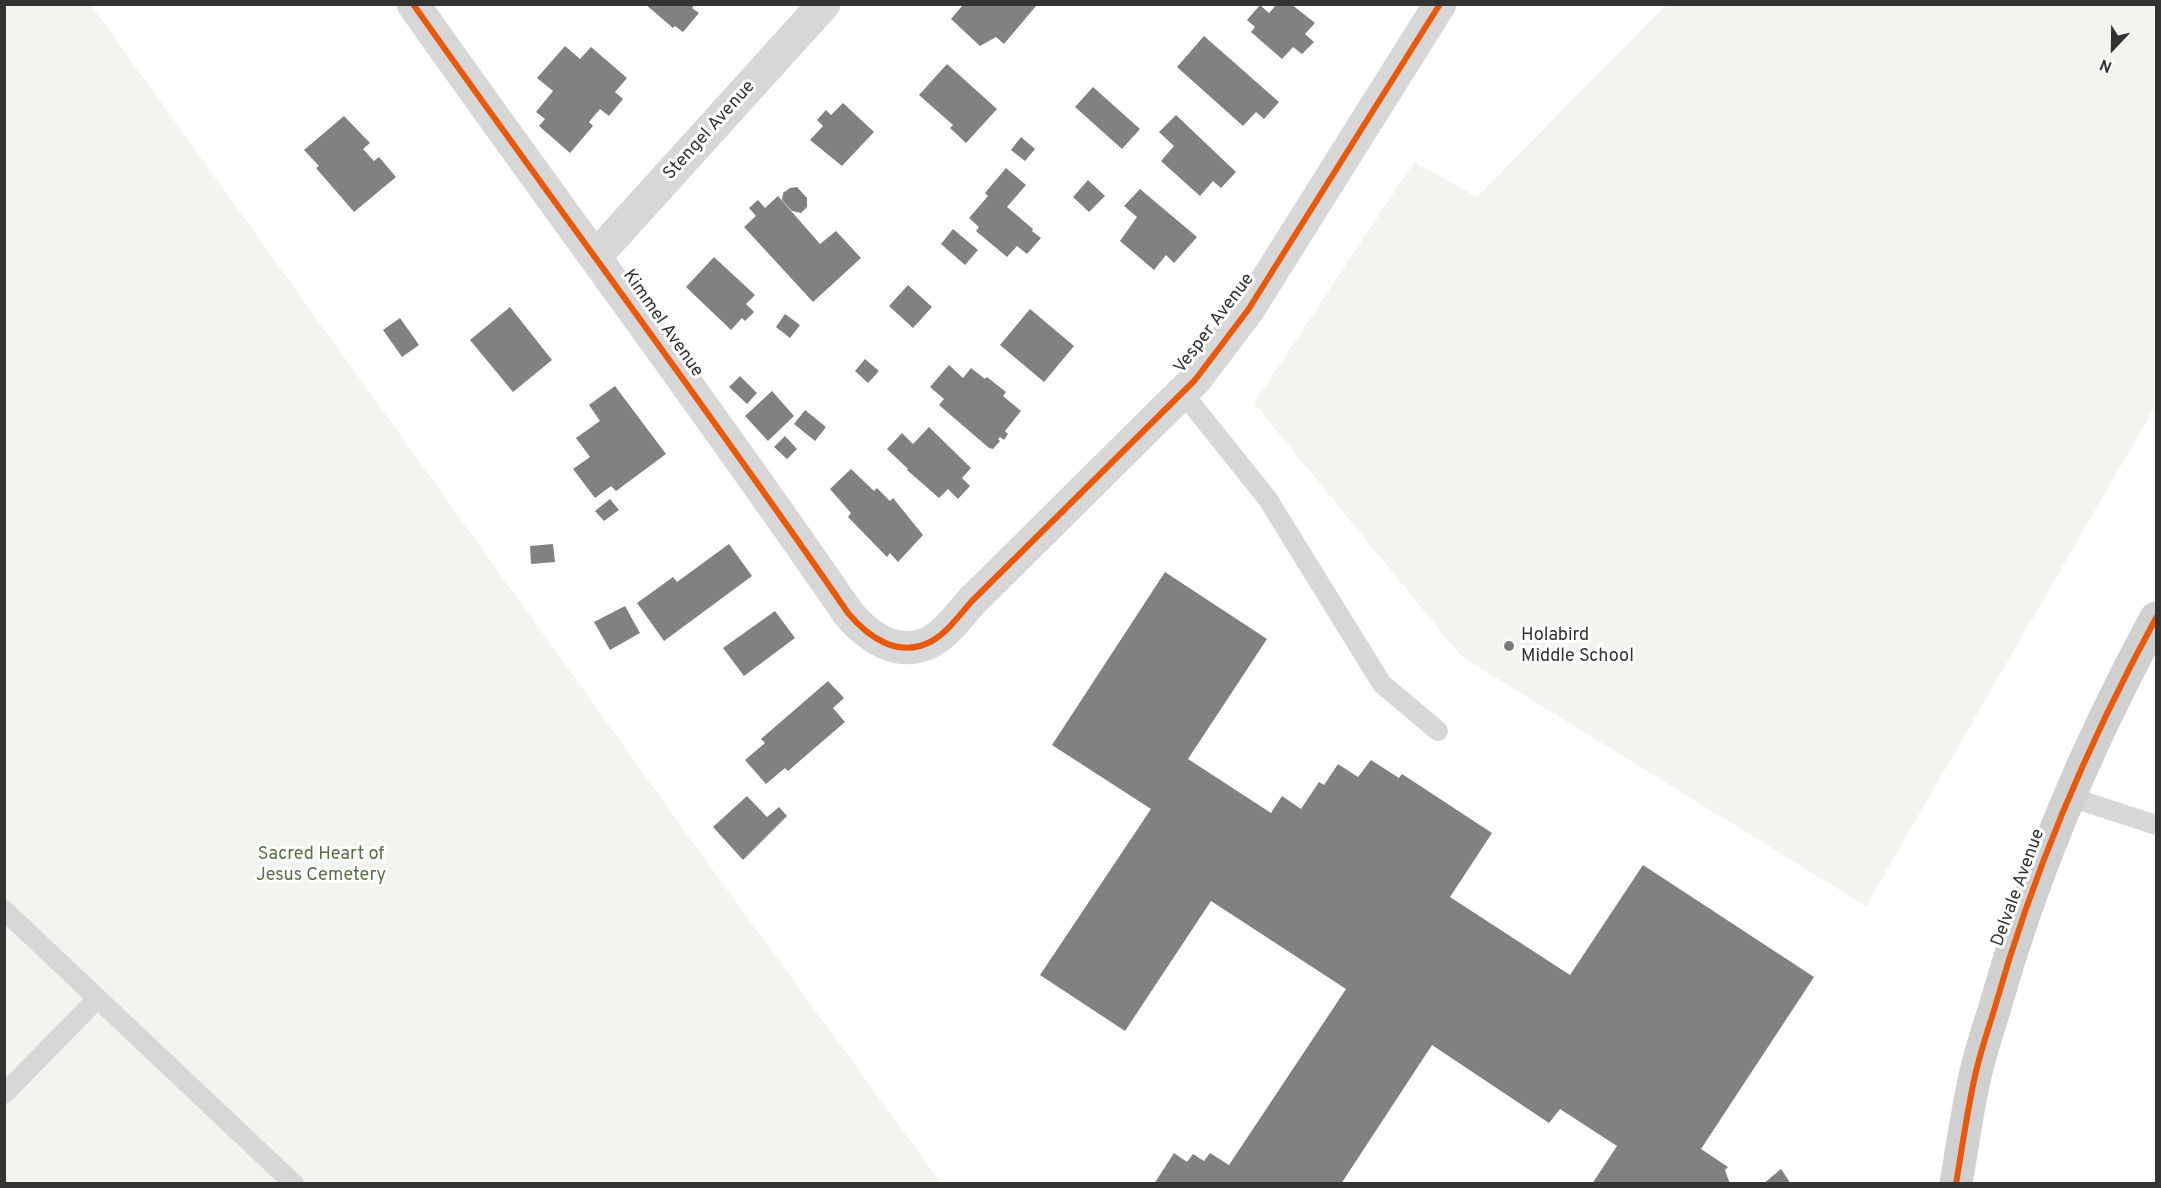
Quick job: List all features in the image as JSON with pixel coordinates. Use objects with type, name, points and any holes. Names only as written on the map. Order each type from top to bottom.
[{"type":"street","name":"Kimmel Avenue","points":[[413,4],[504,133],[596,256],[848,613],[862,630],[882,642],[898,647]]},
{"type":"street","name":"Stengel Avenue","points":[[596,256],[824,4]]},
{"type":"street","name":"Vesper Avenue","points":[[898,647],[909,649],[920,646],[934,640],[942,633],[1182,392],[1219,350],[1248,310],[1440,4]]},
{"type":"street","name":"Delvale Avenue","points":[[1956,1184],[1975,1076],[2031,891],[2070,797],[2127,673],[2148,654],[2157,618]]},
{"type":"lane","points":[[1182,392],[1266,498],[1382,684],[1438,731]]},
{"type":"lane","points":[[2070,797],[2157,825]]},
{"type":"lane","points":[[4,910],[294,1184]]},
{"type":"lane","points":[[4,1094],[97,999]]},
{"type":"green space","name":"Sacred Heart of Jesus Cemetery","points":[[5,5],[91,5],[720,880],[941,1183],[5,1184]]},
{"type":"green space","points":[[1666,5],[2156,5],[2156,405],[1866,906],[1461,656],[1254,403],[1414,162],[1477,197]]},
{"type":"building","points":[[645,4],[695,4],[692,8],[699,13],[683,32],[675,26],[673,28]]},
{"type":"building","points":[[960,4],[1035,4],[1036,6],[1004,44],[996,37],[980,46],[951,19],[962,6]]},
{"type":"building","points":[[1277,4],[1291,4],[1315,23],[1305,34],[1314,42],[1302,54],[1293,47],[1282,59],[1251,32],[1255,27],[1247,20],[1260,5],[1269,13]]},
{"type":"building","points":[[1204,36],[1279,102],[1264,119],[1256,112],[1243,126],[1177,67]]},
{"type":"building","points":[[565,46],[580,59],[591,47],[627,78],[615,92],[623,99],[609,116],[600,109],[589,122],[593,126],[570,153],[539,126],[545,119],[536,112],[553,91],[537,78]]},
{"type":"building","points":[[947,64],[997,109],[966,143],[950,128],[953,125],[919,95]]},
{"type":"building","points":[[1093,87],[1140,129],[1122,149],[1075,107]]},
{"type":"building","points":[[843,103],[874,132],[842,166],[810,140],[823,126],[817,120],[826,110],[831,115]]},
{"type":"building","points":[[1176,115],[1236,172],[1221,188],[1213,181],[1200,196],[1161,161],[1174,146],[1159,132]]},
{"type":"building","points":[[344,116],[370,143],[363,149],[374,161],[379,157],[396,177],[354,212],[316,168],[319,166],[304,150]]},
{"type":"building","points":[[1021,137],[1035,149],[1025,161],[1011,150]]},
{"type":"building","points":[[1006,168],[1026,185],[1007,207],[1041,238],[1027,254],[1017,246],[1007,257],[976,231],[979,227],[969,218],[988,196],[985,193]]},
{"type":"building","points":[[1088,180],[1105,196],[1089,212],[1073,197]]},
{"type":"building","points":[[797,187],[807,198],[807,207],[801,213],[792,211],[782,200],[783,193],[790,188]]},
{"type":"building","points":[[1140,189],[1197,237],[1174,263],[1166,255],[1154,270],[1120,241],[1137,217],[1124,206]]},
{"type":"building","points":[[778,196],[820,244],[836,231],[861,258],[813,302],[744,227],[756,216],[749,208],[758,200],[765,208]]},
{"type":"building","points":[[953,229],[978,250],[965,265],[941,244]]},
{"type":"building","points":[[714,257],[755,295],[746,304],[754,312],[745,321],[742,318],[731,330],[686,287]]},
{"type":"building","points":[[908,285],[932,307],[913,328],[889,306]]},
{"type":"building","points":[[510,307],[552,360],[513,392],[470,340]]},
{"type":"building","points":[[1030,309],[1074,346],[1044,382],[1000,345]]},
{"type":"building","points":[[785,314],[800,325],[790,338],[776,327]]},
{"type":"building","points":[[400,318],[419,345],[402,357],[383,330]]},
{"type":"building","points":[[865,359],[879,371],[868,383],[855,371]]},
{"type":"building","points":[[949,365],[963,378],[971,368],[985,379],[987,377],[1006,392],[1003,396],[1021,411],[1005,431],[1008,434],[1004,440],[1000,437],[998,439],[1000,441],[993,449],[939,405],[944,399],[930,387]]},
{"type":"building","points":[[740,376],[757,393],[747,404],[729,387]]},
{"type":"building","points":[[615,386],[666,454],[616,491],[611,486],[595,498],[573,469],[590,457],[576,438],[600,421],[589,405]]},
{"type":"building","points":[[772,391],[794,416],[768,441],[745,416]]},
{"type":"building","points":[[805,410],[826,427],[815,441],[794,424]]},
{"type":"building","points":[[929,427],[971,468],[962,478],[970,486],[958,499],[948,489],[939,498],[887,449],[902,433],[913,444]]},
{"type":"building","points":[[785,436],[797,449],[787,459],[774,447]]},
{"type":"building","points":[[851,469],[874,491],[877,488],[890,501],[893,498],[923,535],[898,562],[890,553],[887,557],[848,517],[851,513],[830,489]]},
{"type":"building","points":[[610,499],[619,510],[604,521],[595,511]]},
{"type":"building","points":[[553,544],[555,562],[531,564],[530,546]]},
{"type":"building","points":[[729,544],[752,576],[664,641],[637,603],[673,577],[677,582]]},
{"type":"building","points":[[1165,572],[1267,639],[1188,759],[1271,813],[1282,796],[1301,809],[1319,782],[1324,785],[1338,764],[1358,777],[1371,760],[1399,778],[1402,774],[1492,833],[1450,897],[1570,975],[1643,865],[1814,977],[1701,1149],[1728,1167],[1725,1170],[1730,1184],[1592,1184],[1617,1146],[1560,1109],[1549,1123],[1432,1045],[1341,1184],[1154,1184],[1174,1153],[1187,1162],[1193,1154],[1204,1161],[1210,1153],[1229,1165],[1346,989],[1211,901],[1125,1031],[1040,975],[1151,809],[1052,745]]},
{"type":"building","points":[[625,606],[640,633],[610,650],[594,622]]},
{"type":"building","points":[[775,611],[795,638],[744,676],[723,648]]},
{"type":"building","points":[[828,681],[844,698],[833,708],[845,722],[788,771],[785,768],[766,784],[745,760],[765,743],[761,739]]},
{"type":"building","points":[[747,796],[767,817],[779,807],[787,816],[743,860],[713,827]]},
{"type":"building","points":[[1781,1169],[1791,1184],[1763,1184]]},
{"type":"cycle path","points":[[413,4],[741,460],[848,613],[875,638],[896,647],[908,648],[932,641],[943,633],[972,601],[1195,380],[1248,310],[1440,4]]},
{"type":"cycle path","points":[[1956,1184],[1977,1067],[2027,907],[2045,857],[2086,760],[2131,664],[2156,618]]},
{"type":"place","name":"Holabird Middle School","points":[[1509,646]]}]
